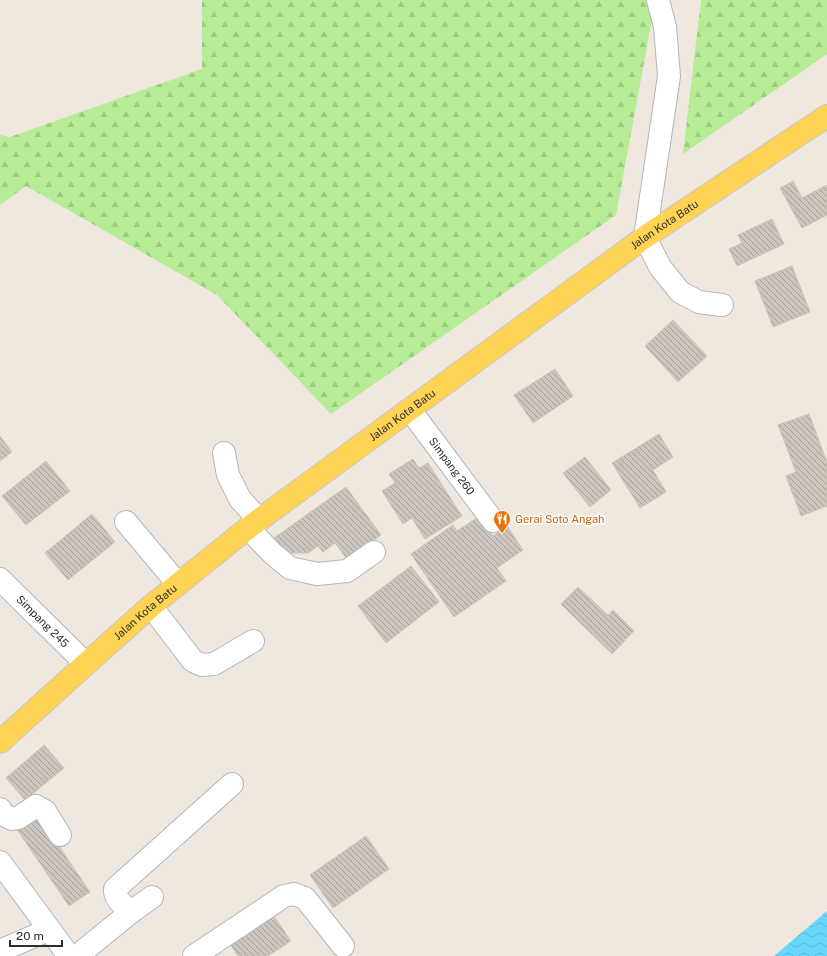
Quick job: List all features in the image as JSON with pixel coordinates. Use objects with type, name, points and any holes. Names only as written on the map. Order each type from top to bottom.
[{"type":"main road","name":"Jalan Kota Batu","points":[[0,742],[151,606],[254,524],[645,237],[827,116]]},
{"type":"street","points":[[658,0],[665,27],[669,76],[645,237],[660,267],[680,292],[699,302],[722,304]]},
{"type":"street","name":"Simpang 260","points":[[410,410],[493,521]]},
{"type":"street","points":[[224,453],[228,475],[254,524],[273,554],[290,568],[317,574],[347,571],[374,552]]},
{"type":"street","points":[[126,522],[178,584]]},
{"type":"street","name":"Simpang 245","points":[[0,579],[86,664]]},
{"type":"street","points":[[151,606],[193,661],[202,665],[214,664],[253,641]]},
{"type":"street","points":[[131,912],[117,898],[115,889],[232,784]]},
{"type":"street","points":[[0,810],[4,815],[12,819],[18,818],[36,806],[45,811],[60,835]]},
{"type":"street","points":[[0,862],[48,930],[69,956]]},
{"type":"street","points":[[194,956],[284,896],[294,894],[305,898],[343,946]]},
{"type":"street","points":[[77,956],[152,897]]},
{"type":"street","points":[[0,951],[48,930]]},
{"type":"green space","points":[[202,0],[647,0],[652,19],[616,215],[331,414],[217,295],[26,186],[0,205],[0,135],[10,137],[202,69]]},
{"type":"green space","points":[[701,0],[827,0],[827,54],[683,154]]},
{"type":"water","points":[[827,911],[827,956],[774,956]]},
{"type":"building","points":[[793,181],[802,198],[827,185],[827,215],[802,228],[780,188]]},
{"type":"building","points":[[772,219],[784,244],[737,266],[729,249],[742,243],[738,235]]},
{"type":"building","points":[[792,266],[810,312],[773,327],[755,281]]},
{"type":"building","points":[[673,320],[707,356],[678,382],[645,346]]},
{"type":"building","points":[[555,369],[573,396],[533,423],[514,395]]},
{"type":"building","points":[[809,414],[827,462],[827,506],[801,516],[786,476],[796,472],[778,425]]},
{"type":"building","points":[[659,434],[673,457],[653,470],[666,492],[640,508],[612,463]]},
{"type":"building","points":[[0,436],[12,452],[0,461]]},
{"type":"building","points":[[585,457],[611,490],[590,507],[563,473]]},
{"type":"building","points":[[413,459],[419,468],[428,463],[462,516],[425,539],[412,518],[403,524],[382,491],[395,483],[389,474]]},
{"type":"building","points":[[46,461],[70,491],[26,525],[2,496]]},
{"type":"building","points":[[346,487],[381,535],[347,559],[335,543],[323,552],[318,546],[308,553],[285,553],[274,538]]},
{"type":"building","points":[[92,514],[115,542],[68,580],[45,553]]},
{"type":"building","points":[[480,516],[493,536],[507,526],[523,550],[497,568],[506,581],[454,617],[411,554],[453,525],[457,531]]},
{"type":"building","points":[[411,566],[439,602],[386,643],[358,606]]},
{"type":"building","points":[[578,587],[608,615],[613,610],[634,631],[612,654],[561,604]]},
{"type":"building","points":[[44,745],[64,768],[25,800],[6,778]]},
{"type":"building","points":[[35,811],[90,892],[69,906],[14,825]]},
{"type":"building","points":[[366,836],[389,869],[333,908],[310,875]]},
{"type":"building","points":[[273,915],[291,941],[268,956],[238,956],[230,944]]},
{"type":"place","name":"Gerai Soto Angah","points":[[502,534]]}]
